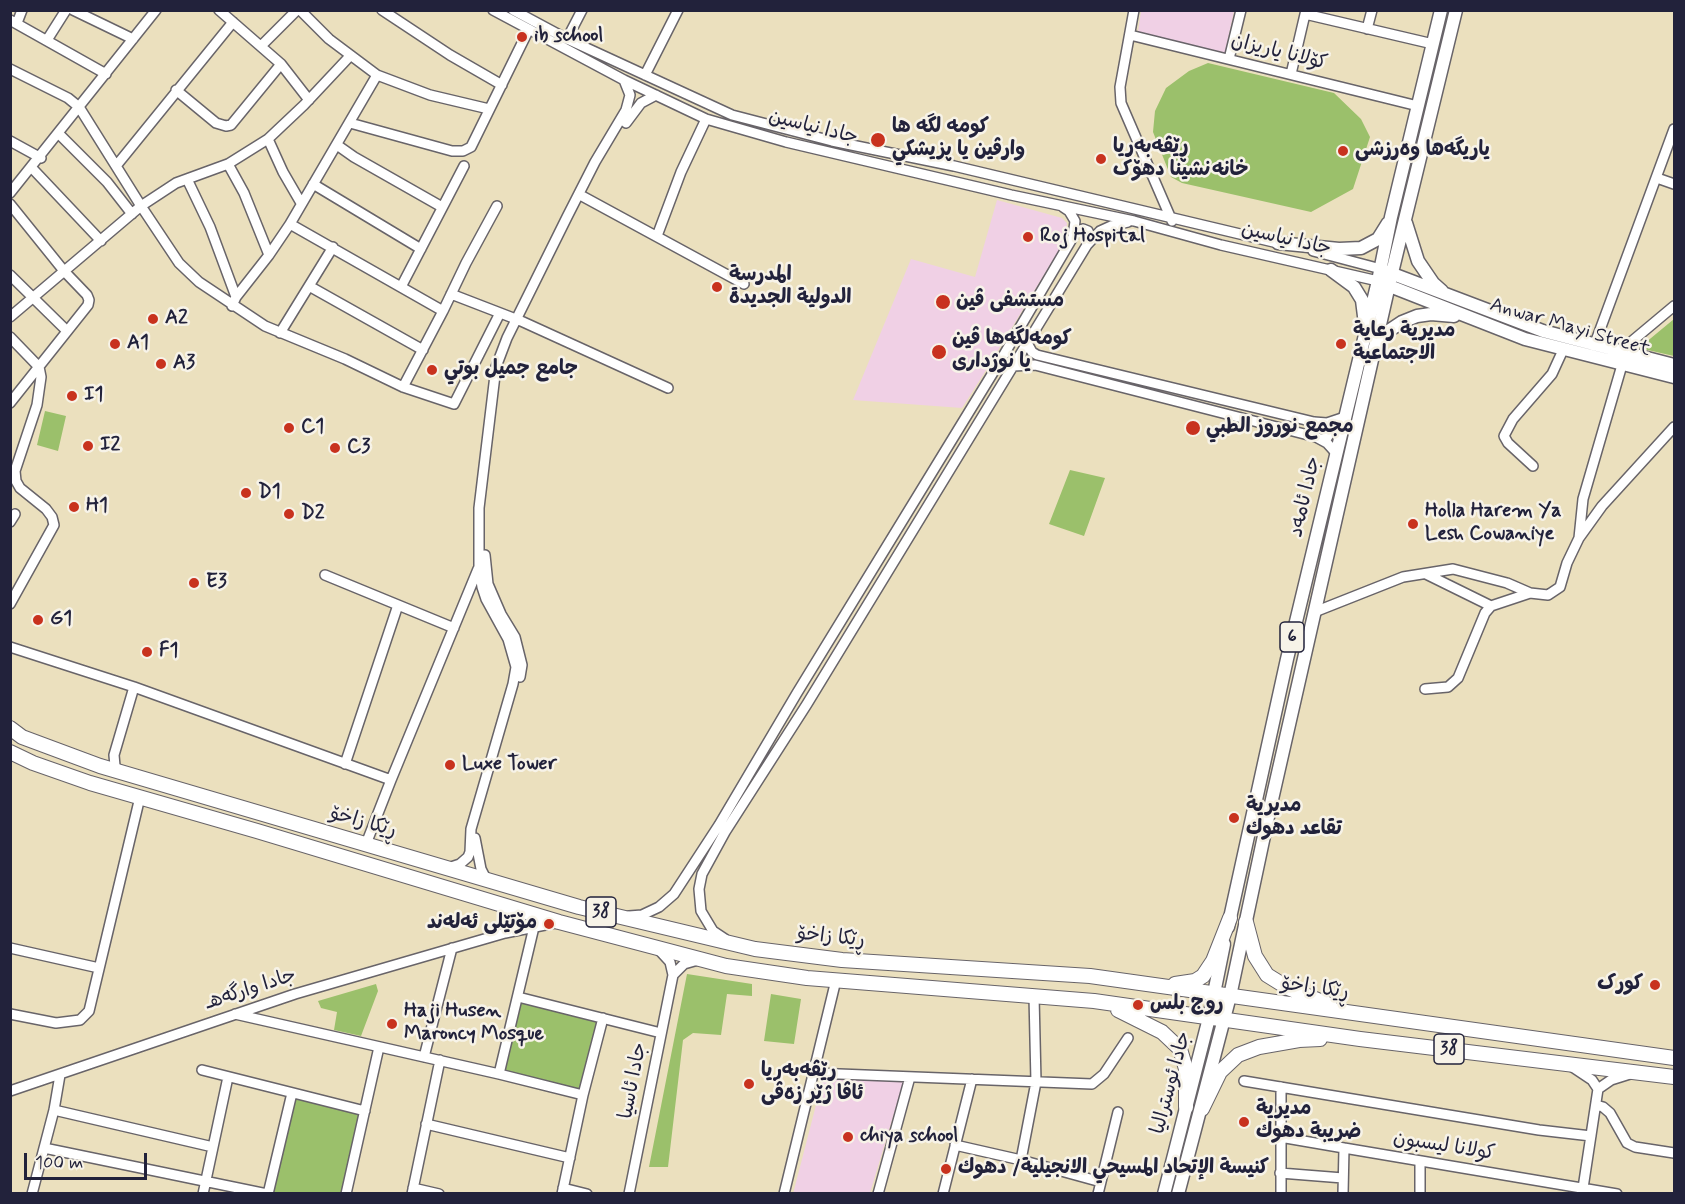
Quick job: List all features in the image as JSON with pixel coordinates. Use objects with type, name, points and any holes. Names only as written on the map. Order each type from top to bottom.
[{"type":"highway","name":"ڕێکا زاخۆ","points":[[10,728],[22,737],[119,772],[579,906],[755,949],[842,960],[1090,976],[1674,1058]]},
{"type":"highway","name":"ڕێکا زاخۆ","points":[[10,752],[33,763],[90,783],[309,846],[559,922],[726,966],[797,977],[1094,1002],[1360,1039],[1674,1077]]},
{"type":"highway","points":[[280,838],[289,833],[290,825],[285,820]]},
{"type":"highway","points":[[309,846],[305,841],[305,834],[314,829]]},
{"type":"highway","points":[[1146,984],[1182,983],[1195,981],[1203,976],[1213,961],[1230,918]]},
{"type":"highway","points":[[1246,922],[1255,956],[1267,975],[1305,996],[1364,1016]]},
{"type":"highway","points":[[1094,1002],[1140,1020],[1173,1041],[1180,1049],[1184,1059],[1186,1107]]},
{"type":"highway","points":[[1202,1109],[1220,1072],[1238,1055],[1249,1050],[1299,1040],[1360,1039]]},
{"type":"main road","name":"جادا ئامەد","points":[[1230,996],[1268,817],[1317,611],[1377,338],[1392,217],[1441,10]]},
{"type":"main road","name":"6","points":[[1385,277],[1405,218],[1456,10]]},
{"type":"main road","points":[[1278,243],[1340,249],[1361,248],[1378,239],[1392,217]]},
{"type":"main road","points":[[1405,218],[1418,261],[1433,283],[1447,295]]},
{"type":"main road","points":[[1331,270],[1354,287],[1362,300],[1366,330]]},
{"type":"main road","name":"جادا ئامەد","points":[[1214,994],[1287,659],[1336,453],[1366,330],[1385,277]]},
{"type":"main road","name":"Anwar Mayi Street","points":[[1385,277],[1447,295],[1543,331],[1594,346],[1674,377]]},
{"type":"main road","name":"Anwar Mayi Street","points":[[1385,277],[1466,317],[1525,339],[1563,350],[1674,365]]},
{"type":"main road","points":[[1377,338],[1402,322],[1417,316],[1431,314],[1466,317]]},
{"type":"main road","name":"جادا ئوسترالیا","points":[[1164,1194],[1214,994]]},
{"type":"main road","name":"جادا ئوسترالیا","points":[[1178,1194],[1230,996]]},
{"type":"street","points":[[22,10],[14,21],[106,74]]},
{"type":"street","points":[[47,40],[66,10]]},
{"type":"street","points":[[73,10],[133,39]]},
{"type":"street","points":[[10,193],[41,158],[58,133],[156,10]]},
{"type":"street","points":[[219,10],[281,64],[309,100]]},
{"type":"street","points":[[261,46],[298,10],[350,56],[377,75],[430,95],[489,110]]},
{"type":"street","points":[[382,10],[450,55],[502,85]]},
{"type":"street","name":"جادا نیاسین","points":[[493,10],[529,29],[567,39],[732,115],[832,141],[965,169],[1278,243],[1385,277]]},
{"type":"street","name":"جادا نیاسین","points":[[513,10],[624,80],[706,119],[786,142],[1134,222],[1221,245],[1331,270],[1385,277]]},
{"type":"street","points":[[567,39],[582,10]]},
{"type":"street","points":[[645,75],[678,10]]},
{"type":"street","points":[[1134,10],[1120,87],[1121,103],[1171,217],[1172,231]]},
{"type":"street","points":[[1229,59],[1241,10]]},
{"type":"street","points":[[1367,29],[1372,10]]},
{"type":"street","points":[[1291,74],[1306,12],[1433,44]]},
{"type":"street","points":[[116,166],[233,22]]},
{"type":"street","points":[[350,123],[452,151],[463,151],[471,147],[529,29]]},
{"type":"street","name":"کۆلانا یاریزان","points":[[1131,35],[1418,106]]},
{"type":"street","points":[[10,317],[141,206],[176,183],[228,164],[268,139],[350,56]]},
{"type":"street","points":[[176,90],[216,123],[226,126],[231,124],[281,64]]},
{"type":"street","points":[[10,69],[68,98],[79,107],[179,262],[199,282],[234,301],[280,333],[345,359],[403,387],[454,404],[500,313]]},
{"type":"street","points":[[234,301],[290,224],[377,75]]},
{"type":"street","points":[[486,879],[479,861],[475,837],[522,665],[515,637],[501,614],[488,585],[484,544],[486,496],[502,365],[567,217],[626,111],[630,99],[624,80]]},
{"type":"street","points":[[448,868],[465,859],[470,852],[471,829],[516,667],[508,639],[484,593],[479,567],[479,508],[496,367],[507,338],[520,320],[582,196],[631,114],[648,98],[656,95]]},
{"type":"street","points":[[630,99],[637,96],[639,105]]},
{"type":"street","points":[[657,236],[681,171],[706,119]]},
{"type":"street","points":[[1594,346],[1674,129]]},
{"type":"street","points":[[58,133],[107,182],[132,214]]},
{"type":"street","points":[[268,139],[301,203]]},
{"type":"street","points":[[10,141],[41,158]]},
{"type":"street","points":[[337,145],[442,207]]},
{"type":"street","points":[[228,164],[244,193],[269,255]]},
{"type":"street","points":[[401,287],[464,166]]},
{"type":"street","points":[[31,167],[101,241]]},
{"type":"street","points":[[1657,178],[1674,184]]},
{"type":"street","points":[[187,179],[210,227],[234,301]]},
{"type":"street","points":[[313,184],[421,249]]},
{"type":"street","points":[[582,196],[744,284]]},
{"type":"street","points":[[10,204],[89,300],[39,367],[12,397]]},
{"type":"street","points":[[732,944],[713,931],[701,911],[699,889],[702,874],[722,829],[794,698],[979,396],[1075,231],[1075,221],[1061,205]]},
{"type":"street","points":[[403,387],[497,206]]},
{"type":"street","points":[[622,917],[642,915],[659,907],[674,894],[722,829],[805,707],[1091,240],[1111,226],[1134,222]]},
{"type":"street","points":[[290,224],[443,311]]},
{"type":"street","points":[[1075,231],[1083,229],[1088,231],[1091,240]]},
{"type":"street","points":[[280,333],[333,247]]},
{"type":"street","points":[[10,275],[67,331]]},
{"type":"street","points":[[309,286],[423,350]]},
{"type":"street","points":[[451,294],[520,320],[668,388]]},
{"type":"street","points":[[1579,538],[1583,499],[1621,358],[1674,306]]},
{"type":"street","points":[[10,337],[39,367],[41,377],[37,405],[15,471],[16,481],[20,488],[46,509],[54,525],[10,604]]},
{"type":"street","points":[[1027,343],[1032,352],[1037,355],[1327,423],[1345,417]]},
{"type":"street","points":[[1533,466],[1508,443],[1504,436],[1513,419],[1552,374],[1563,350]]},
{"type":"street","points":[[1035,365],[1033,359],[1037,355]]},
{"type":"street","points":[[1013,366],[1035,365],[1322,440],[1336,453]]},
{"type":"street","points":[[979,396],[990,403]]},
{"type":"street","points":[[1322,440],[1330,433],[1327,423]]},
{"type":"street","points":[[1317,611],[1403,578],[1453,569],[1507,583],[1530,593],[1548,595],[1560,587],[1567,563],[1579,538],[1602,506],[1674,427]]},
{"type":"street","points":[[904,518],[916,525]]},
{"type":"street","points":[[366,844],[479,567]]},
{"type":"street","points":[[1426,574],[1491,606]]},
{"type":"street","points":[[325,575],[454,628]]},
{"type":"street","points":[[867,579],[879,586]]},
{"type":"street","points":[[1425,689],[1448,687],[1458,678],[1485,613],[1491,606],[1530,593]]},
{"type":"street","points":[[345,764],[398,605]]},
{"type":"street","points":[[10,647],[134,687],[391,780]]},
{"type":"street","points":[[100,766],[110,761],[114,755],[134,687]]},
{"type":"street","points":[[794,698],[805,707]]},
{"type":"street","points":[[114,755],[115,766],[119,772]]},
{"type":"street","points":[[10,1014],[56,1023],[80,1020],[89,1011],[140,797]]},
{"type":"street","points":[[465,859],[473,865],[479,861]]},
{"type":"street","points":[[505,933],[511,927],[513,919],[506,905]]},
{"type":"street","name":"جادا وارگه‌هـ","points":[[10,1091],[295,994],[505,933],[559,922]]},
{"type":"street","points":[[499,1074],[534,927]]},
{"type":"street","points":[[656,947],[666,957],[674,975],[684,964],[704,960]]},
{"type":"street","points":[[10,948],[99,968]]},
{"type":"street","points":[[424,1057],[452,948]]},
{"type":"street","name":"جادا ئاسيا","points":[[629,1194],[674,975]]},
{"type":"street","points":[[784,1194],[836,980]]},
{"type":"street","points":[[1021,1160],[1036,1082],[1034,996]]},
{"type":"street","points":[[518,997],[603,1017],[661,1034]]},
{"type":"street","points":[[236,1014],[583,1095]]},
{"type":"street","points":[[587,1194],[563,1191],[583,1095],[603,1017]]},
{"type":"street","points":[[814,1073],[1092,1084],[1104,1074],[1128,1038]]},
{"type":"street","points":[[346,1194],[379,1047]]},
{"type":"street","points":[[440,1060],[412,1191],[440,1194]]},
{"type":"street","points":[[1565,1063],[1592,1080],[1598,1089],[1583,1188]]},
{"type":"street","points":[[201,1070],[365,1111]]},
{"type":"street","points":[[1598,1089],[1611,1080],[1635,1072]]},
{"type":"street","points":[[32,1194],[54,1110],[60,1075]]},
{"type":"street","points":[[203,1194],[228,1077]]},
{"type":"street","points":[[878,1194],[910,1077]]},
{"type":"street","points":[[944,1194],[972,1079]]},
{"type":"street","points":[[1244,1082],[1539,1130],[1591,1136]]},
{"type":"street","points":[[1281,1088],[1281,1194]]},
{"type":"street","points":[[44,1148],[268,1194],[292,1093]]},
{"type":"street","points":[[1596,1105],[1610,1113],[1627,1143],[1635,1147],[1674,1153]]},
{"type":"street","points":[[54,1110],[213,1147]]},
{"type":"street","points":[[1098,1194],[1118,1112]]},
{"type":"street","points":[[426,1124],[570,1158]]},
{"type":"street","name":"كولانا ليسبون","points":[[1280,1137],[1617,1194]]},
{"type":"street","points":[[955,1146],[1021,1160],[1101,1182]]},
{"type":"street","points":[[1343,1194],[1344,1148]]},
{"type":"street","points":[[1420,1161],[1420,1194]]},
{"type":"street","points":[[1280,1173],[1343,1178]]},
{"type":"shaded area","points":[[1141,11],[1234,11],[1225,53],[1138,32]]},
{"type":"shaded area","points":[[997,200],[1062,218],[1067,223],[1066,233],[1064,242],[962,408],[853,400],[911,259],[975,277]]},
{"type":"shaded area","name":"chiya school","points":[[823,1078],[904,1080],[870,1193],[793,1194]]},
{"type":"green space","points":[[1208,63],[1334,93],[1361,119],[1370,137],[1353,189],[1311,212],[1182,183],[1171,177],[1153,132],[1155,111],[1166,88],[1189,71]]},
{"type":"green space","points":[[1674,319],[1674,356],[1639,348]]},
{"type":"green space","points":[[45,411],[66,416],[58,451],[37,445]]},
{"type":"green space","points":[[1070,470],[1105,478],[1084,536],[1049,524]]},
{"type":"green space","points":[[687,974],[752,984],[752,996],[727,994],[721,1035],[693,1033],[683,1040],[668,1167],[649,1167]]},
{"type":"green space","points":[[376,984],[378,991],[361,1036],[334,1030],[337,1012],[321,1008],[318,1001]]},
{"type":"green space","points":[[771,994],[801,999],[794,1044],[764,1041]]},
{"type":"green space","points":[[518,997],[603,1018],[583,1095],[499,1074]]},
{"type":"green space","points":[[292,1093],[365,1111],[346,1193],[268,1194]]},
{"type":"place","name":"ib school","points":[[522,37]]},
{"type":"place","name":"كومه لگه ها وارڤين يا پزيشكي","points":[[878,140]]},
{"type":"place","name":"ياريگەها وەرزشی","points":[[1343,151]]},
{"type":"place","name":"ڕێڤه‌به‌ریا خانەنشينا دهۆک","points":[[1101,159]]},
{"type":"place","name":"Roj Hospital","points":[[1028,237]]},
{"type":"place","name":"المدرسة الدولية الجديدة","points":[[717,287]]},
{"type":"place","name":"مستشفى ڤين","points":[[943,302]]},
{"type":"place","name":"A2","points":[[153,319]]},
{"type":"place","name":"A1","points":[[115,344]]},
{"type":"place","name":"مديرية رعاية الاجتماعية","points":[[1341,344]]},
{"type":"place","name":"کومەلگەها ڤین یا نوژداری","points":[[939,352]]},
{"type":"place","name":"A3","points":[[161,364]]},
{"type":"place","name":"جامع جميل بوتي","points":[[432,370]]},
{"type":"place","name":"I1","points":[[72,396]]},
{"type":"place","name":"C1","points":[[289,428]]},
{"type":"place","name":"مجمع نوروز الطبي","points":[[1193,428]]},
{"type":"place","name":"I2","points":[[88,446]]},
{"type":"place","name":"C3","points":[[335,448]]},
{"type":"place","name":"D1","points":[[246,493]]},
{"type":"place","name":"H1","points":[[74,507]]},
{"type":"place","name":"D2","points":[[289,514]]},
{"type":"place","name":"Holla Harem Ya Lesh Cowaniye","points":[[1413,524]]},
{"type":"place","name":"E3","points":[[194,583]]},
{"type":"place","name":"G1","points":[[38,620]]},
{"type":"place","name":"F1","points":[[147,652]]},
{"type":"place","name":"Luxe Tower","points":[[450,765]]},
{"type":"place","name":"مديرية تقاعد دهوك","points":[[1234,818]]},
{"type":"place","name":"مۆتێلی ئەلەند","points":[[549,924]]},
{"type":"place","name":"کورک","points":[[1655,985]]},
{"type":"place","name":"روج بلس","points":[[1138,1005]]},
{"type":"place","name":"Haji Husen Maroncy Mosque","points":[[392,1024]]},
{"type":"place","name":"رێڤەبەریا ئاڤا ژێر زەڤی","points":[[749,1084]]},
{"type":"place","name":"مديرية ضريبة دهوك","points":[[1244,1122]]},
{"type":"place","name":"chiya school","points":[[848,1137]]},
{"type":"place","name":"كنيسة الإتحاد المسيحي الانجيلية/ دهوك","points":[[946,1169]]}]
